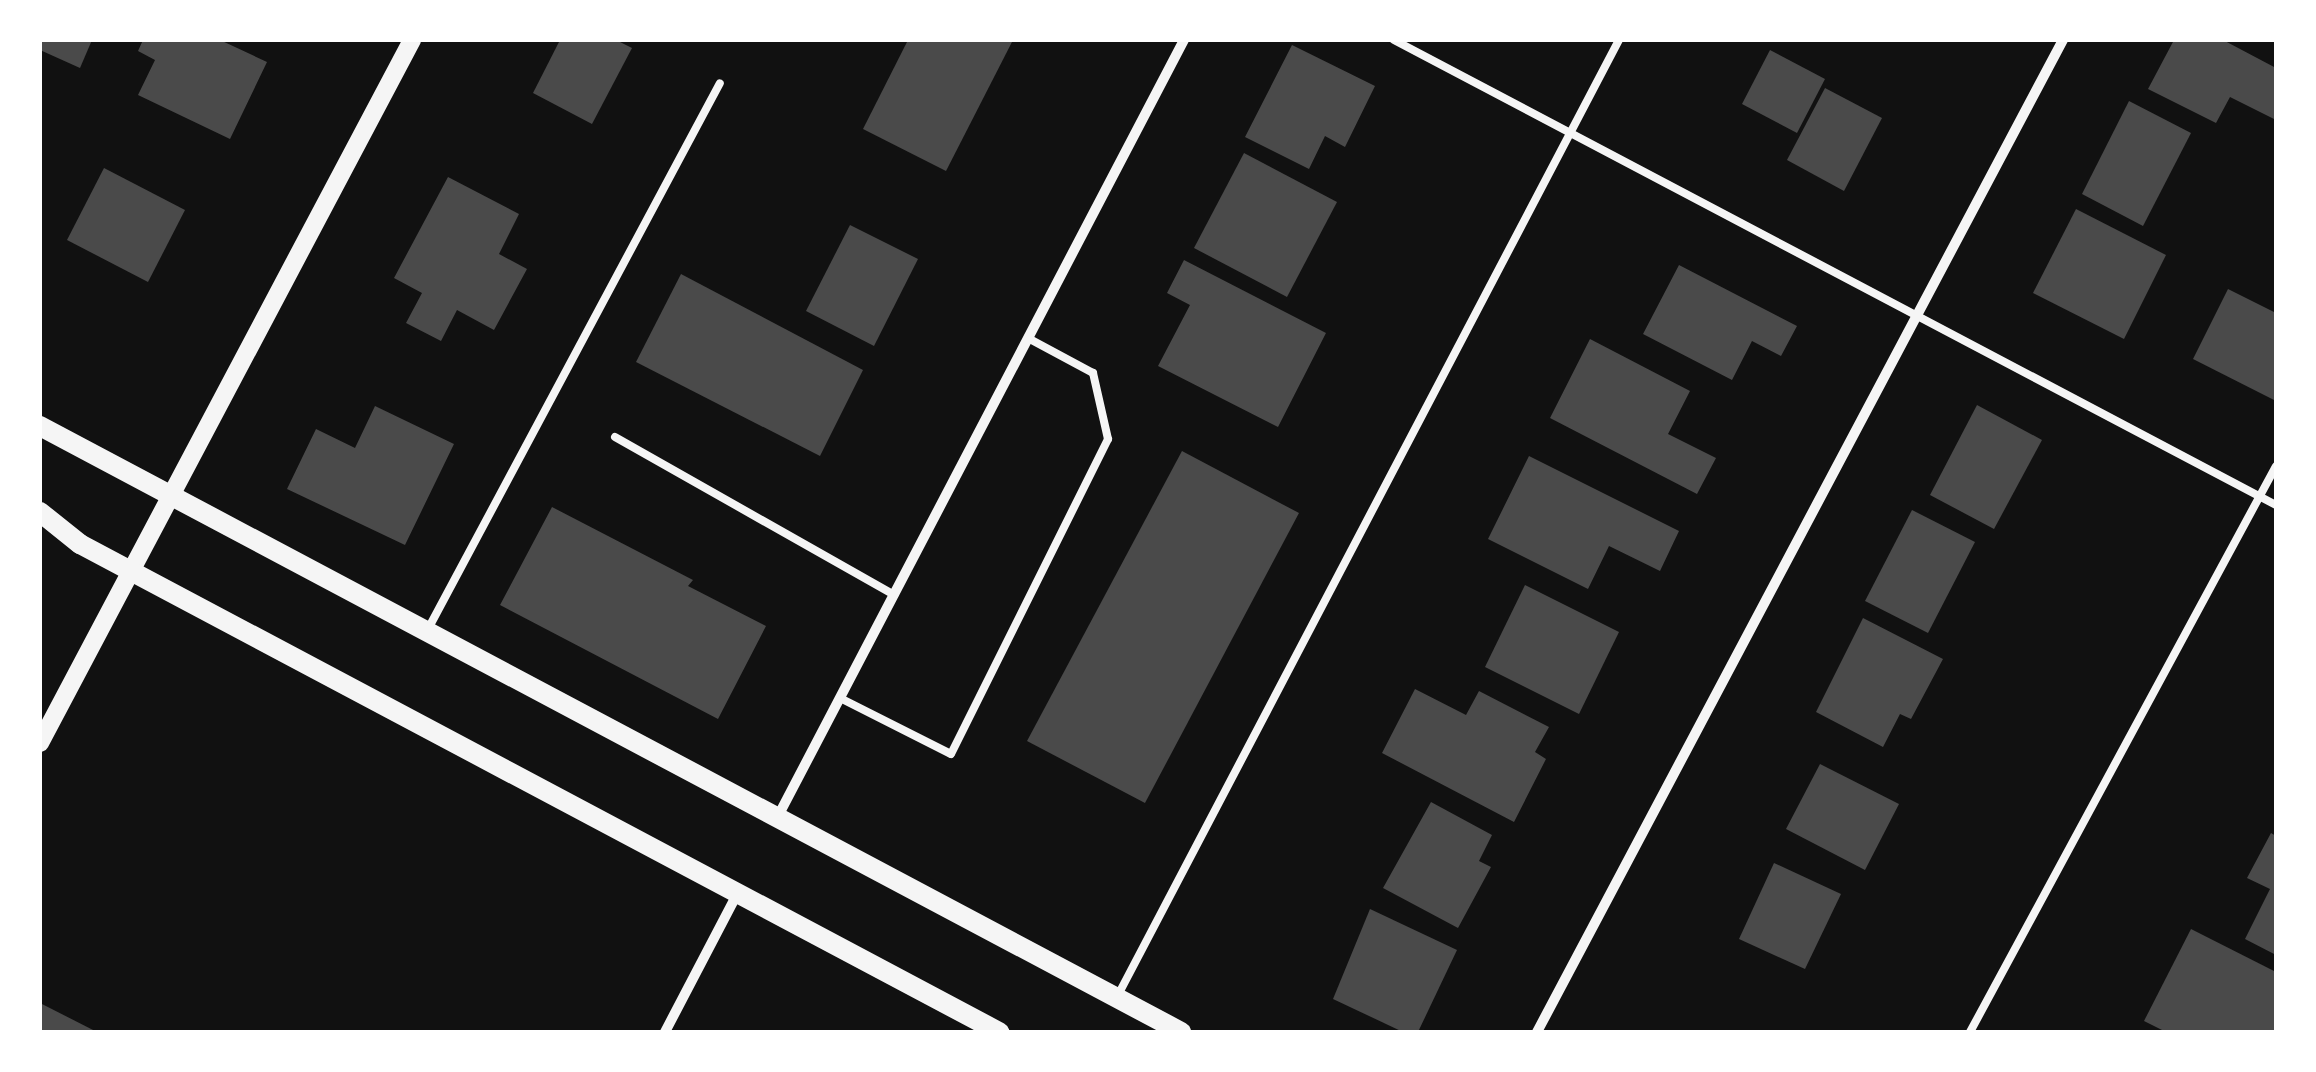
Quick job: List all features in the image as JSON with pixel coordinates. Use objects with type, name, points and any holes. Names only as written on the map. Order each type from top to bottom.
[{"type":"main road","points":[[40,426],[776,821],[1181,1032]]},
{"type":"main road","points":[[40,512],[80,544],[999,1032]]},
{"type":"street","points":[[40,743],[412,40]]},
{"type":"street","points":[[776,821],[1184,40]]},
{"type":"street","points":[[1537,1032],[2063,40]]},
{"type":"street","points":[[665,1032],[737,894]]},
{"type":"lane","points":[[1394,40],[2276,505]]},
{"type":"lane","points":[[1116,998],[1618,40]]},
{"type":"lane","points":[[425,634],[720,83]]},
{"type":"lane","points":[[840,698],[951,754],[1108,439],[1093,373],[1028,338]]},
{"type":"lane","points":[[615,437],[894,595]]},
{"type":"lane","points":[[1970,1032],[2276,466]]},
{"type":"building","points":[[40,40],[92,40],[80,68],[40,50]]},
{"type":"building","points":[[143,40],[220,40],[267,62],[230,139],[138,95],[155,60],[138,51]]},
{"type":"building","points":[[560,40],[616,40],[632,48],[592,124],[533,93]]},
{"type":"building","points":[[908,40],[1013,40],[946,171],[863,129]]},
{"type":"building","points":[[2174,40],[2223,40],[2276,68],[2276,120],[2230,97],[2216,123],[2148,89]]},
{"type":"building","points":[[1292,45],[1375,86],[1345,147],[1325,136],[1309,169],[1245,137]]},
{"type":"building","points":[[1770,50],[1825,79],[1797,133],[1742,104]]},
{"type":"building","points":[[1825,88],[1882,118],[1844,191],[1787,160]]},
{"type":"building","points":[[2129,101],[2191,133],[2143,226],[2082,194]]},
{"type":"building","points":[[1244,153],[1337,202],[1287,297],[1194,248]]},
{"type":"building","points":[[104,168],[185,210],[148,282],[67,240]]},
{"type":"building","points":[[448,177],[519,214],[499,254],[527,269],[494,330],[457,310],[441,341],[406,323],[422,293],[394,278]]},
{"type":"building","points":[[2076,209],[2166,255],[2124,339],[2033,293]]},
{"type":"building","points":[[850,225],[918,259],[874,346],[806,311]]},
{"type":"building","points":[[1184,260],[1326,333],[1278,427],[1158,366],[1190,305],[1167,293]]},
{"type":"building","points":[[1679,265],[1797,326],[1781,356],[1752,341],[1732,380],[1643,334]]},
{"type":"building","points":[[681,274],[863,370],[820,456],[636,362]]},
{"type":"building","points":[[2228,289],[2276,313],[2276,401],[2193,359]]},
{"type":"building","points":[[1590,339],[1690,391],[1668,434],[1716,458],[1697,494],[1550,418]]},
{"type":"building","points":[[1977,405],[2042,440],[1994,529],[1930,495]]},
{"type":"building","points":[[375,406],[454,444],[405,545],[287,489],[316,429],[355,448]]},
{"type":"building","points":[[1182,451],[1299,513],[1145,803],[1027,741]]},
{"type":"building","points":[[1529,456],[1679,531],[1660,571],[1609,546],[1588,589],[1488,539]]},
{"type":"building","points":[[552,507],[693,580],[688,586],[766,626],[718,719],[500,605]]},
{"type":"building","points":[[1912,510],[1975,542],[1928,633],[1865,601]]},
{"type":"building","points":[[1525,585],[1619,632],[1579,714],[1485,667]]},
{"type":"building","points":[[1863,618],[1943,659],[1911,719],[1900,714],[1883,747],[1816,712]]},
{"type":"building","points":[[1415,689],[1466,715],[1479,691],[1549,727],[1535,752],[1546,759],[1514,822],[1382,753]]},
{"type":"building","points":[[1820,764],[1899,804],[1865,870],[1786,829]]},
{"type":"building","points":[[1431,802],[1492,835],[1479,861],[1491,867],[1458,928],[1383,888]]},
{"type":"building","points":[[2271,833],[2276,836],[2276,955],[2245,939],[2270,889],[2247,878]]},
{"type":"building","points":[[1774,863],[1841,894],[1805,969],[1739,939]]},
{"type":"building","points":[[1370,909],[1457,950],[1418,1032],[1403,1032],[1333,999]]},
{"type":"building","points":[[2191,929],[2276,972],[2276,1032],[2166,1032],[2144,1021]]},
{"type":"building","points":[[40,1003],[97,1032],[40,1032]]}]
